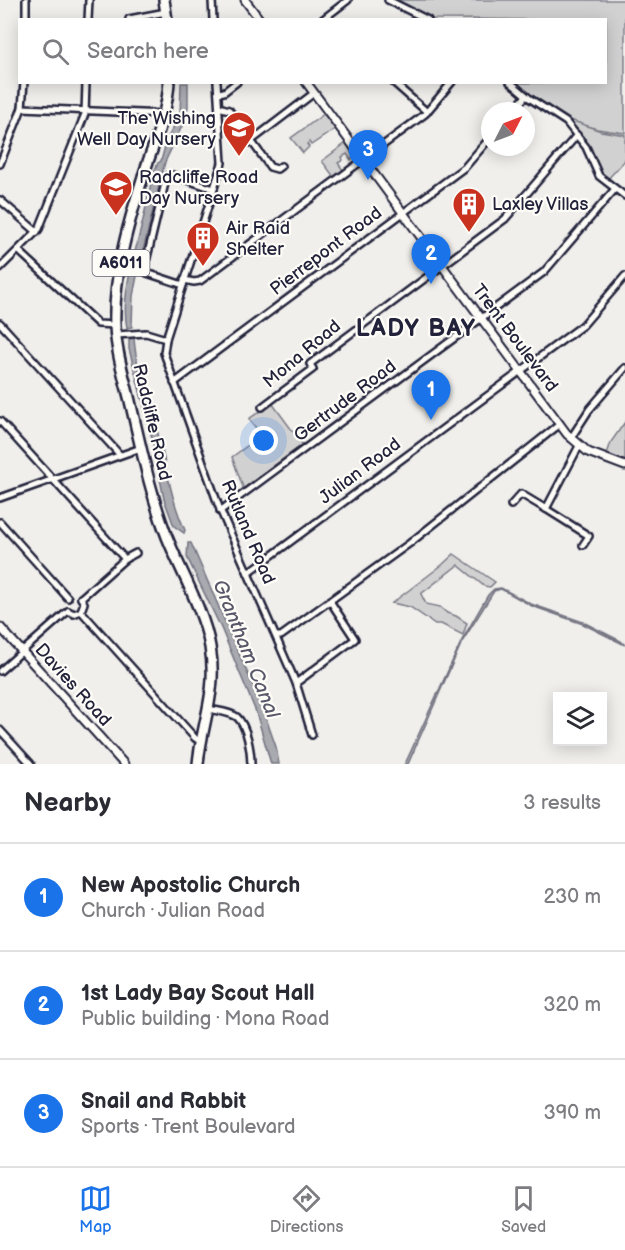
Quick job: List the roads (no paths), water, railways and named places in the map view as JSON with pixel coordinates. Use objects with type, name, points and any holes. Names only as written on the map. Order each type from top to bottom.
[{"type":"highway","points":[[164,0],[166,16]]},
{"type":"highway","name":"Radcliffe Road","points":[[169,84],[165,114],[141,183],[123,250],[116,297],[115,330],[158,513],[203,622],[210,645],[213,674],[209,709],[198,764]]},
{"type":"street","points":[[26,0],[26,18]]},
{"type":"street","points":[[88,0],[88,18]]},
{"type":"street","points":[[212,0],[213,18]]},
{"type":"street","points":[[256,0],[247,3],[258,18]]},
{"type":"street","points":[[325,18],[348,0]]},
{"type":"street","points":[[388,0],[424,18]]},
{"type":"street","points":[[148,18],[166,16]]},
{"type":"street","points":[[0,164],[22,108],[24,84]]},
{"type":"street","points":[[0,268],[37,232],[86,110],[86,84]]},
{"type":"street","name":"Rutland Road","points":[[217,84],[222,159],[165,339],[164,353],[220,512],[277,636],[296,683],[312,735]]},
{"type":"street","points":[[218,93],[224,92],[234,84]]},
{"type":"street","name":"Trent Boulevard","points":[[307,84],[571,438],[579,446],[599,457],[625,466]]},
{"type":"street","points":[[395,84],[427,112]]},
{"type":"street","points":[[214,189],[172,175],[167,176],[144,270],[147,273],[184,282],[200,281],[427,112],[450,84]]},
{"type":"street","points":[[512,84],[526,96],[560,117],[586,147],[596,171],[625,196]]},
{"type":"street","points":[[251,141],[314,93]]},
{"type":"street","points":[[521,102],[526,96]]},
{"type":"street","points":[[219,107],[229,110],[270,167],[277,169],[281,166]]},
{"type":"street","points":[[22,108],[165,114]]},
{"type":"street","name":"Mona Road","points":[[262,407],[314,369],[310,364],[505,219],[577,135]]},
{"type":"street","name":"Pierrepont Road","points":[[174,383],[465,167],[481,148]]},
{"type":"street","name":"Gertrude Road","points":[[220,512],[544,272],[615,189]]},
{"type":"street","points":[[0,200],[37,232]]},
{"type":"street","points":[[19,251],[98,324],[115,330],[146,333],[165,339]]},
{"type":"street","name":"Julian Road","points":[[248,573],[583,325],[625,276]]},
{"type":"street","points":[[0,323],[120,455]]},
{"type":"street","points":[[571,438],[589,410],[625,368]]},
{"type":"street","points":[[0,421],[125,559]]},
{"type":"street","points":[[277,636],[281,636],[410,543],[560,424]]},
{"type":"street","points":[[546,509],[579,446]]},
{"type":"street","points":[[0,498],[141,448]]},
{"type":"street","points":[[511,506],[521,494],[589,536],[583,545]]},
{"type":"street","points":[[0,522],[68,598]]},
{"type":"street","points":[[81,598],[125,559],[136,553]]},
{"type":"street","points":[[73,595],[81,598],[84,603],[81,611],[74,614],[68,611],[65,604],[68,598],[73,595]]},
{"type":"street","points":[[296,683],[355,639],[330,601]]},
{"type":"street","points":[[0,671],[68,611]]},
{"type":"street","points":[[81,611],[201,742]]},
{"type":"street","name":"Davies Road","points":[[0,627],[124,764]]},
{"type":"street","points":[[209,709],[235,716],[239,720],[250,746],[251,764]]},
{"type":"street","points":[[0,730],[31,764]]},
{"type":"place","name":"The Wishing Well Day Nursery","points":[[239,157]]},
{"type":"place","name":"Snail and Rabbit","points":[[368,180]]},
{"type":"place","name":"Radcliffe Road Day Nursery","points":[[116,216]]},
{"type":"place","name":"Laxley Villas","points":[[469,233]]},
{"type":"place","name":"Air Raid Shelter","points":[[203,267]]},
{"type":"place","name":"1st Lady Bay Scout Hall","points":[[431,284]]},
{"type":"place","name":"New Apostolic Church","points":[[431,420]]},
{"type":"district","name":"LADY BAY","points":[[416,328]]},
{"type":"water label","name":"Grantham Canal","points":[[246,649]]}]
